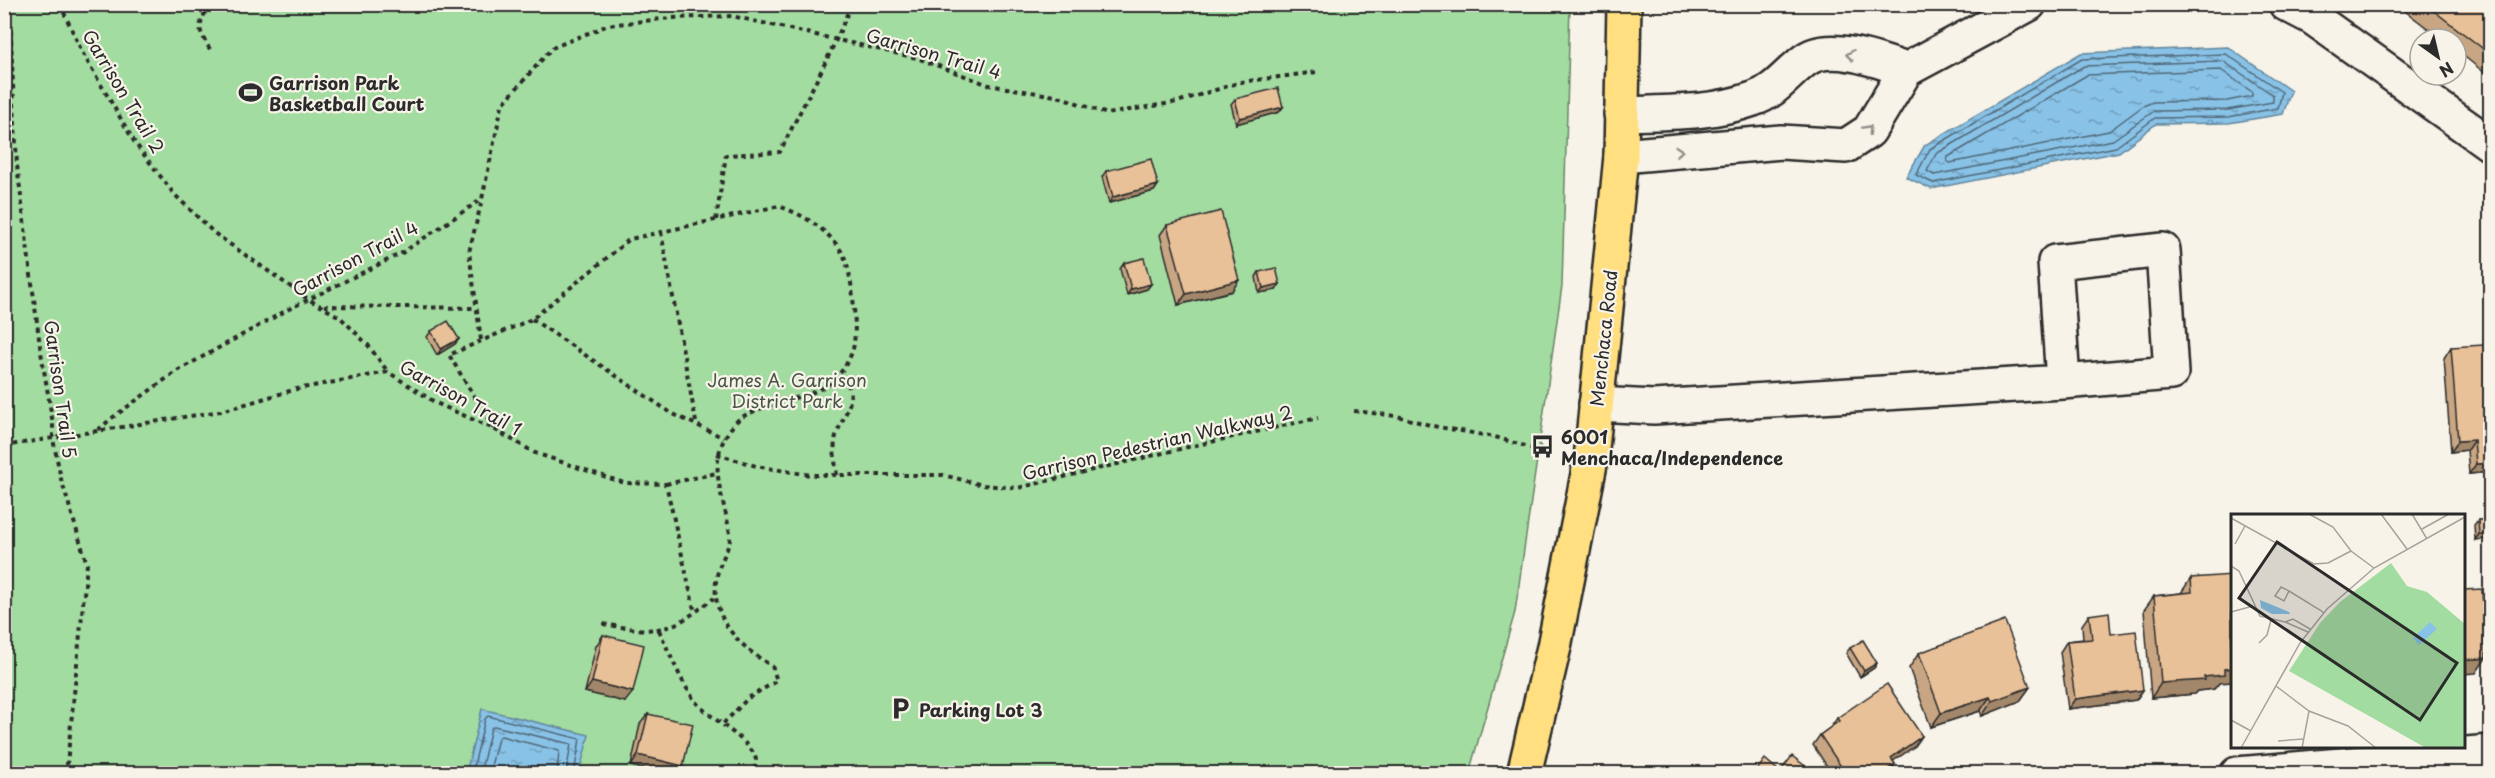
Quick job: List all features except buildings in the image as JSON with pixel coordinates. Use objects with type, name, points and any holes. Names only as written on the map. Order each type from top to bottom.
[{"type":"main road","name":"Menchaca Road","points":[[1524,774],[1554,647],[1591,459],[1621,156],[1624,4]]},
{"type":"street","points":[[1621,156],[1780,142],[1846,146],[1869,131],[1906,70],[2029,4]]},
{"type":"street","points":[[2307,9],[2490,144]]},
{"type":"street","points":[[1621,114],[1707,111],[1754,99],[1774,89],[1811,56],[1834,53],[1864,56],[1906,70]]},
{"type":"street","points":[[1596,404],[1654,407],[2063,382],[2171,373],[2163,250],[2055,262],[2063,382]]},
{"type":"street","points":[[2237,774],[2490,752]]},
{"type":"path","name":"Garrison Trail 5","points":[[9,4],[17,165],[40,346],[61,479],[87,564],[66,774]]},
{"type":"path","name":"Garrison Trail 2","points":[[60,4],[83,54],[135,143],[174,194],[213,232],[308,299],[340,316],[368,345],[388,372]]},
{"type":"path","points":[[209,4],[200,22],[200,30],[212,53]]},
{"type":"path","points":[[716,220],[726,155],[780,152],[808,93],[838,40],[851,4]]},
{"type":"path","name":"Garrison Trail 4","points":[[98,430],[112,417],[177,371],[308,299],[402,253],[482,199],[502,105],[552,48],[608,26],[681,18],[732,16],[917,58],[988,85],[1061,97],[1107,114],[1177,102],[1241,82],[1317,72]]},
{"type":"path","points":[[481,341],[469,252],[482,199]]},
{"type":"path","points":[[494,429],[449,355],[532,319],[630,239],[778,206],[800,213],[825,233],[843,254],[850,273],[854,307],[853,351],[840,374],[824,387],[776,403],[737,420],[724,438],[717,454],[717,473],[731,537],[716,577],[714,597],[738,642],[772,666],[777,681],[748,698],[723,724]]},
{"type":"path","points":[[661,232],[696,423]]},
{"type":"path","points":[[322,306],[477,308]]},
{"type":"path","points":[[532,319],[671,413],[724,438]]},
{"type":"path","name":"Garrison Trail 1","points":[[4,446],[221,411],[297,389],[388,372],[436,403],[494,429],[535,453],[624,483],[666,484],[717,473]]},
{"type":"path","points":[[837,475],[836,437],[848,411],[851,393],[848,382],[840,374]]},
{"type":"path","points":[[1354,411],[1397,416],[1433,426],[1495,437],[1538,450],[1543,446]]},
{"type":"path","name":"Garrison Pedestrian Walkway 2","points":[[717,454],[756,466],[810,474],[944,475],[983,485],[1018,488],[1318,418]]},
{"type":"path","points":[[666,484],[695,613]]},
{"type":"path","points":[[603,624],[639,630],[659,630],[679,623],[714,597]]},
{"type":"path","points":[[659,630],[696,703],[723,724],[753,753],[756,760],[753,774]]},
{"type":"green space","name":"James A. Garrison District Park","points":[[5,5],[1570,5],[1562,286],[1515,612],[1469,773],[5,774]]},
{"type":"water","points":[[2228,47],[2291,91],[2283,114],[2229,123],[2156,124],[2119,152],[1931,189],[1906,177],[1925,145],[2081,53]]},
{"type":"water","points":[[482,709],[589,735],[579,773],[466,773]]},
{"type":"place","name":"Garrison Park Basketball Court","points":[[251,92]]},
{"type":"place","name":"6001 Menchaca/Independence","points":[[1543,446]]},
{"type":"place","name":"Parking Lot 3","points":[[901,709]]}]
